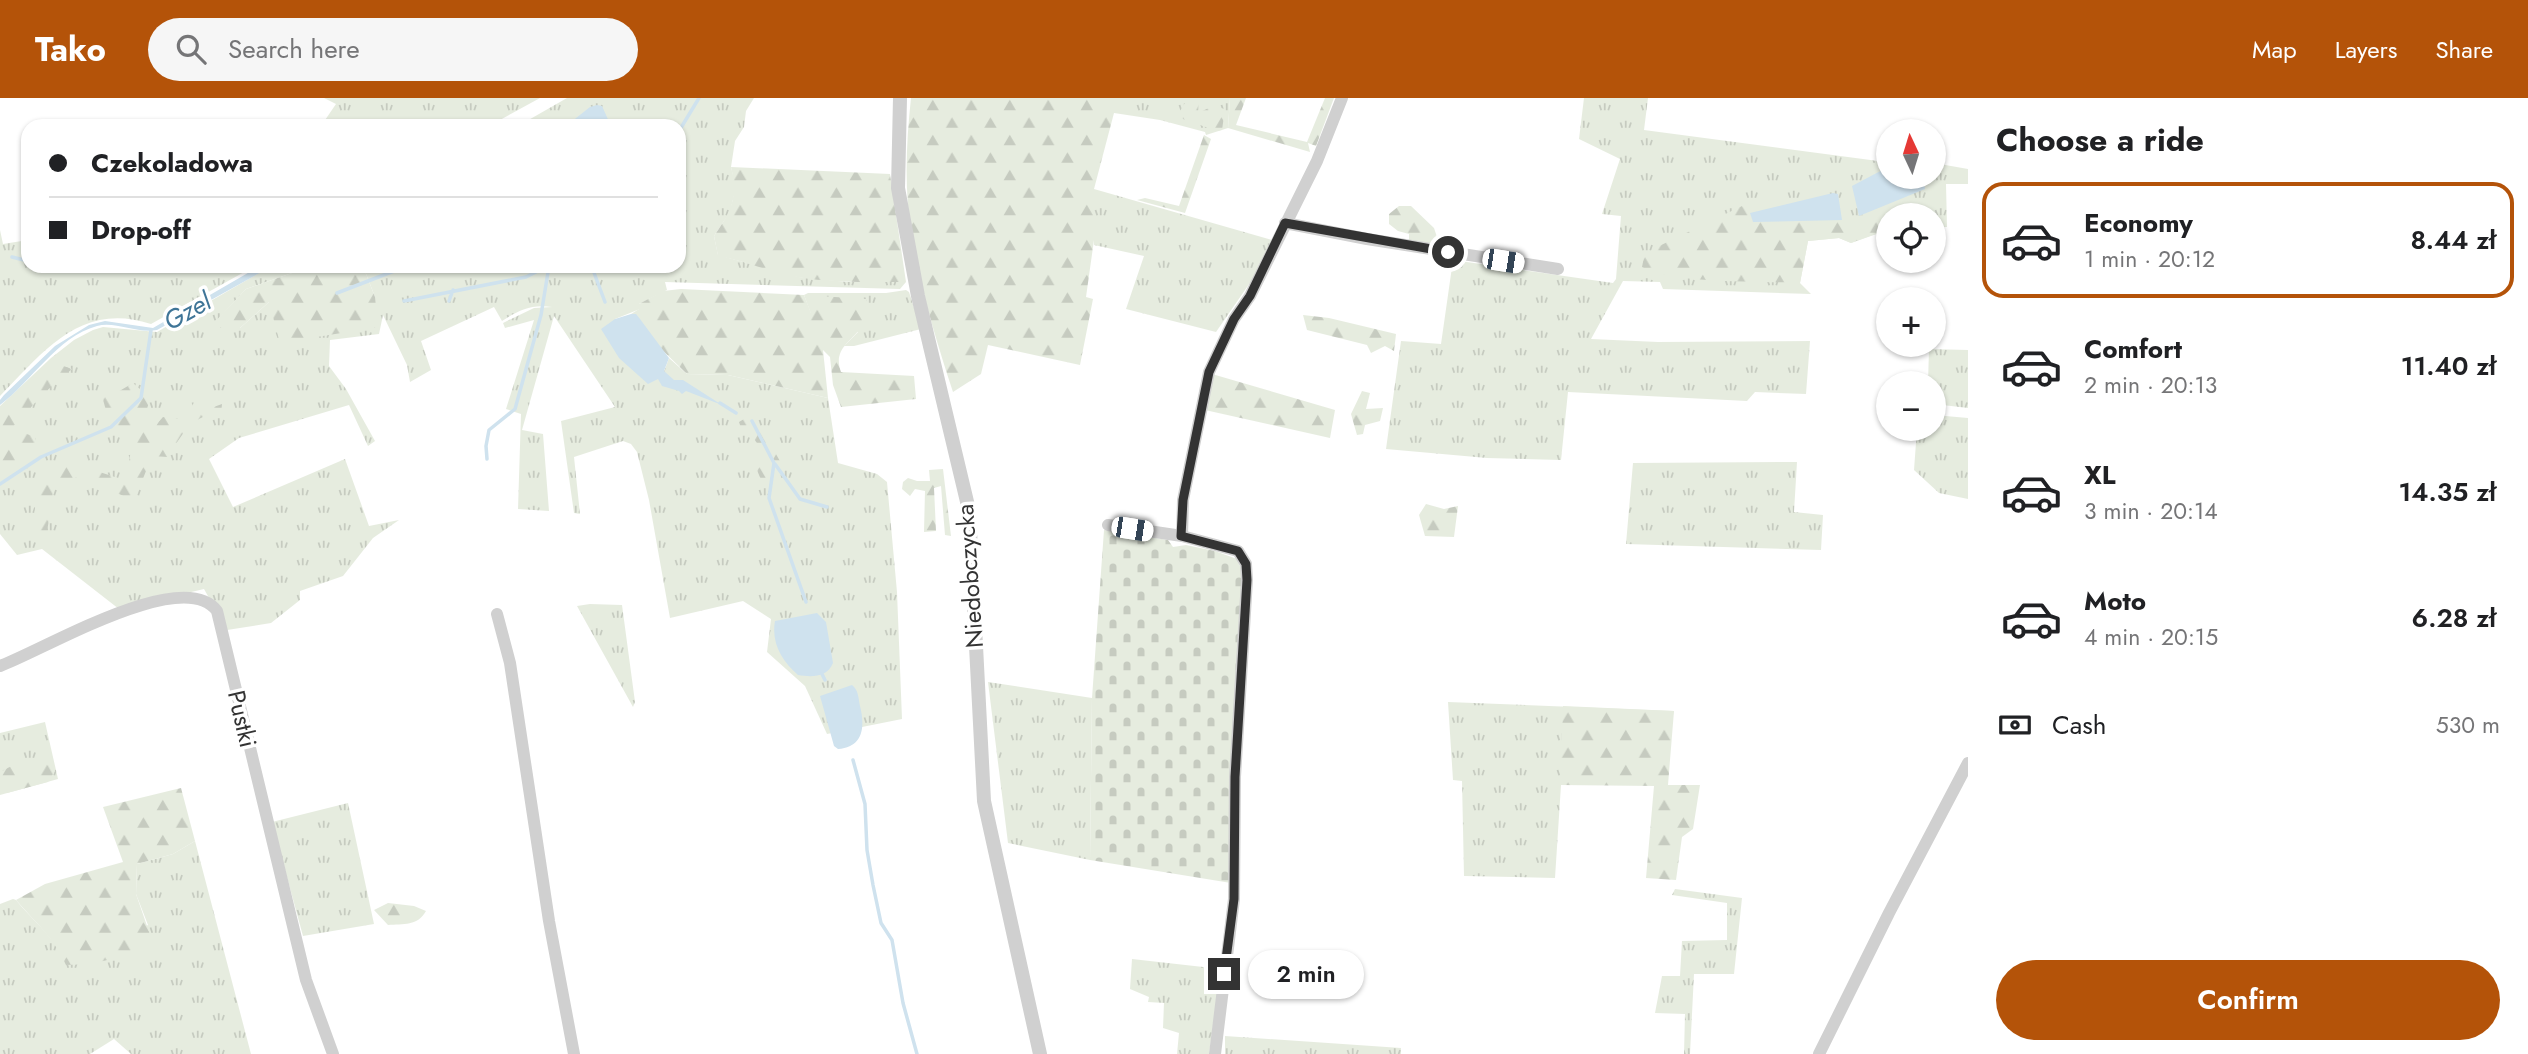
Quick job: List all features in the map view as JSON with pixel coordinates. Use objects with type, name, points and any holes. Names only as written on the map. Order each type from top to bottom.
[{"type":"street","name":"Niedobczycka","points":[[900,98],[898,188],[918,296],[969,510],[984,801],[1040,1054]]},
{"type":"street","points":[[1181,536],[1183,500],[1209,372],[1317,161],[1342,98]]},
{"type":"street","points":[[1285,223],[1367,239],[1558,269]]},
{"type":"street","points":[[1108,525],[1181,536],[1238,551],[1246,564],[1235,777],[1234,899],[1214,1054]]},
{"type":"street","name":"Pustki","points":[[0,666],[24,658],[115,612],[189,596],[203,598],[211,603],[216,611],[306,980],[333,1054]]},
{"type":"street","points":[[498,614],[510,663],[549,921],[574,1054]]},
{"type":"street","points":[[1819,1054],[1968,763]]},
{"type":"green space","points":[[324,98],[540,98],[502,119],[326,119],[336,104]]},
{"type":"green space","points":[[567,98],[754,98],[746,111],[744,127],[735,141],[731,167],[736,187],[730,212],[714,236],[718,255],[799,277],[848,282],[906,282],[900,289],[665,282],[667,290],[639,304],[640,309],[615,319],[662,377],[669,358],[687,374],[728,375],[828,398],[838,463],[877,474],[887,482],[897,592],[902,719],[827,734],[805,686],[767,652],[771,619],[743,601],[670,618],[649,500],[637,452],[631,444],[623,441],[574,457],[580,514],[574,513],[561,421],[615,407],[554,316],[522,430],[543,434],[549,511],[518,509],[521,414],[506,409],[534,320],[505,328],[503,323],[534,308],[552,307],[538,306],[526,309],[502,321],[494,307],[421,341],[431,370],[410,382],[407,365],[383,315],[379,334],[330,340],[329,366],[346,389],[375,441],[368,446],[349,405],[239,438],[209,459],[233,507],[345,459],[369,526],[399,520],[373,538],[343,576],[300,591],[300,600],[271,623],[227,630],[204,589],[119,609],[42,549],[17,555],[0,534],[0,406],[51,358],[74,340],[93,330],[103,327],[157,332],[259,273],[292,273],[246,289],[210,328],[240,328],[269,302],[375,297],[366,273],[686,273],[686,119],[530,119]]},
{"type":"green space","points":[[911,98],[1114,98],[1114,113],[1094,189],[1094,240],[1086,297],[1093,299],[1080,365],[988,345],[981,374],[953,392],[924,296],[909,220],[907,168]]},
{"type":"green space","points":[[1114,98],[1230,98],[1228,128],[1206,135],[1205,132],[1160,120],[1114,113]]},
{"type":"green space","points":[[1188,98],[1199,98],[1198,113],[1213,106],[1225,109],[1222,130],[1217,131],[1183,119],[1180,111]]},
{"type":"green space","points":[[1230,98],[1246,98],[1236,125],[1307,142],[1325,98],[1334,98],[1316,146],[1308,143],[1310,152],[1228,128]]},
{"type":"green space","points":[[1584,98],[1648,98],[1644,130],[1876,161],[1876,189],[1946,189],[1946,184],[1947,227],[1946,203],[1876,203],[1876,234],[1851,243],[1839,238],[1808,241],[1800,283],[1811,294],[1663,289],[1660,282],[1623,281],[1591,339],[1658,342],[1810,341],[1806,394],[1755,392],[1747,401],[1568,392],[1561,460],[1487,458],[1386,449],[1401,341],[1441,344],[1453,260],[1613,283],[1616,279],[1621,216],[1602,214],[1620,159],[1579,139]]},
{"type":"green space","points":[[1204,135],[1211,139],[1185,213],[1137,200],[1145,198],[1179,206]]},
{"type":"green space","points":[[1946,165],[1968,169],[1968,184],[1946,184]]},
{"type":"green space","points":[[731,167],[890,174],[906,282],[811,279],[718,256],[714,236],[732,203],[734,187]]},
{"type":"green space","points":[[1094,189],[1272,240],[1254,277],[1216,332],[1126,309],[1144,256],[1094,245]]},
{"type":"green space","points":[[1399,206],[1411,206],[1434,228],[1437,237],[1431,246],[1409,240],[1409,234],[1398,231],[1389,224],[1389,214]]},
{"type":"green space","points":[[1742,206],[1750,213],[1754,222],[1842,220],[1876,210],[1876,234],[1851,243],[1839,238],[1808,241],[1800,283],[1695,279],[1656,272],[1642,267],[1644,257],[1653,249]]},
{"type":"green space","points":[[0,230],[3,244],[21,241],[21,273],[242,273],[151,324],[126,319],[104,319],[66,334],[49,347],[0,396]]},
{"type":"green space","points":[[292,273],[366,273],[375,297],[378,327],[280,343],[269,302],[240,328],[209,328],[246,289]]},
{"type":"green space","points":[[681,289],[804,295],[811,313],[819,296],[866,299],[870,309],[862,327],[841,352],[841,372],[914,376],[916,399],[841,407],[833,385],[830,357],[823,350],[828,398],[728,375],[687,374],[656,344],[636,315],[631,314],[639,309],[639,304],[663,291]]},
{"type":"green space","points":[[906,290],[921,329],[854,346],[844,346],[858,332],[811,314],[804,295],[886,293]]},
{"type":"green space","points":[[1303,315],[1329,318],[1396,334],[1394,351],[1385,346],[1371,353],[1367,345],[1307,330]]},
{"type":"green space","points":[[1946,349],[1968,350],[1968,408],[1946,405],[1946,371],[1928,371],[1929,357],[1946,357]]},
{"type":"green space","points":[[52,362],[72,369],[44,393],[11,429],[36,437],[28,468],[10,477],[0,470],[0,418]]},
{"type":"green space","points":[[1212,374],[1335,410],[1330,438],[1205,410]]},
{"type":"green space","points":[[133,383],[150,398],[141,431],[155,426],[163,417],[184,419],[195,401],[206,396],[211,408],[222,404],[221,414],[211,414],[195,421],[168,457],[152,456],[134,501],[81,476],[54,485],[46,539],[31,536],[39,481],[45,470],[69,462],[121,479],[127,470],[132,446],[140,432],[121,426],[114,432],[94,430],[103,425],[107,414],[102,396],[116,393]]},
{"type":"green space","points":[[1362,391],[1370,393],[1366,409],[1383,408],[1380,421],[1365,425],[1363,434],[1357,435],[1351,414]]},
{"type":"green space","points":[[749,416],[756,419],[785,470],[774,483],[765,486],[756,467],[759,446],[752,436],[742,431],[739,422]]},
{"type":"green space","points":[[1946,416],[1968,418],[1968,499],[1939,493],[1914,470],[1916,441],[1946,441]]},
{"type":"green space","points":[[1797,462],[1794,512],[1823,515],[1821,550],[1626,544],[1633,463]]},
{"type":"green space","points":[[943,469],[951,536],[945,535],[941,486],[934,488],[936,531],[924,532],[925,491],[915,489],[910,496],[902,489],[903,482],[908,478],[930,481],[929,470]]},
{"type":"green space","points":[[1426,504],[1444,509],[1458,506],[1454,537],[1425,536],[1419,515]]},
{"type":"green space","points":[[1104,530],[1168,540],[1173,547],[1186,545],[1215,551],[1237,559],[1243,573],[1231,883],[1090,860],[1092,698]]},
{"type":"green space","points":[[622,605],[635,702],[633,707],[577,606]]},
{"type":"green space","points":[[988,682],[1092,698],[1090,860],[1008,843]]},
{"type":"green space","points":[[1448,702],[1674,711],[1654,785],[1561,785],[1555,878],[1464,876],[1462,781],[1453,780]]},
{"type":"green space","points":[[1563,706],[1674,711],[1668,785],[1700,785],[1693,829],[1682,837],[1676,880],[1646,878],[1654,786],[1560,785]]},
{"type":"green space","points":[[45,722],[58,779],[0,795],[0,733]]},
{"type":"green space","points":[[25,759],[48,761],[55,771],[48,782],[7,793],[0,792],[0,772]]},
{"type":"green space","points":[[181,788],[195,841],[173,854],[137,864],[136,894],[155,949],[90,964],[66,965],[50,938],[16,900],[45,884],[123,862],[103,807]]},
{"type":"green space","points":[[348,803],[374,924],[303,936],[272,822]]},
{"type":"green space","points":[[195,841],[251,1054],[131,1054],[114,1039],[90,1054],[0,1054],[0,904],[16,900],[50,938],[67,965],[148,925],[136,894],[137,864],[173,854]]},
{"type":"green space","points":[[1675,889],[1742,898],[1734,974],[1694,974],[1690,1054],[1684,1054],[1685,1014],[1655,1013],[1662,976],[1680,976],[1682,941],[1727,940],[1727,903],[1672,895]]},
{"type":"green space","points":[[388,903],[414,906],[426,911],[414,922],[388,925],[374,910]]},
{"type":"green space","points":[[1132,959],[1221,969],[1209,1054],[1177,1054],[1179,1033],[1163,1028],[1164,1003],[1148,1002],[1149,997],[1130,989]]},
{"type":"green space","points":[[1225,1036],[1401,1048],[1401,1054],[1225,1054]]},
{"type":"water","points":[[602,106],[608,119],[575,119],[590,107]]},
{"type":"water","points":[[1876,173],[1876,189],[1925,189],[1891,203],[1876,203],[1876,209],[1859,216],[1852,186]]},
{"type":"water","points":[[1838,194],[1842,220],[1753,222],[1750,213]]},
{"type":"water","name":"Gzel","points":[[248,273],[259,273],[157,330],[104,325],[83,332],[57,350],[0,405],[4,395],[55,346],[89,325],[105,321],[153,328]]},
{"type":"water","points":[[636,314],[669,358],[664,371],[674,380],[683,380],[722,405],[686,391],[682,394],[662,386],[658,379],[648,384],[619,358],[601,329],[615,319]]},
{"type":"water","points":[[817,613],[826,622],[833,663],[823,674],[798,675],[787,664],[776,644],[775,621]]},
{"type":"water","points":[[852,685],[858,694],[862,714],[861,734],[853,744],[838,749],[834,746],[820,696]]},
{"type":"waterway","points":[[686,119],[699,98]]},
{"type":"waterway","points":[[12,257],[21,259]]},
{"type":"waterway","points":[[337,293],[389,273]]},
{"type":"waterway","points":[[404,301],[526,277],[534,273]]},
{"type":"waterway","points":[[487,459],[489,430],[515,409],[541,315],[548,273]]},
{"type":"waterway","points":[[594,273],[605,302]]},
{"type":"waterway","points":[[449,301],[453,290]]},
{"type":"waterway","points":[[0,484],[41,457],[111,427],[141,398],[151,330]]},
{"type":"waterway","points":[[720,403],[736,413]]},
{"type":"waterway","points":[[752,421],[774,463],[769,498],[806,602]]},
{"type":"waterway","points":[[775,464],[800,499],[827,507]]},
{"type":"waterway","points":[[822,674],[825,680]]},
{"type":"waterway","points":[[853,760],[865,804],[867,850],[881,923],[892,940],[903,1003],[917,1054]]},
{"type":"route","points":[[1224,974],[1234,899],[1235,777],[1247,580],[1246,564],[1238,551],[1181,536],[1183,500],[1209,372],[1285,223],[1448,252]]}]
